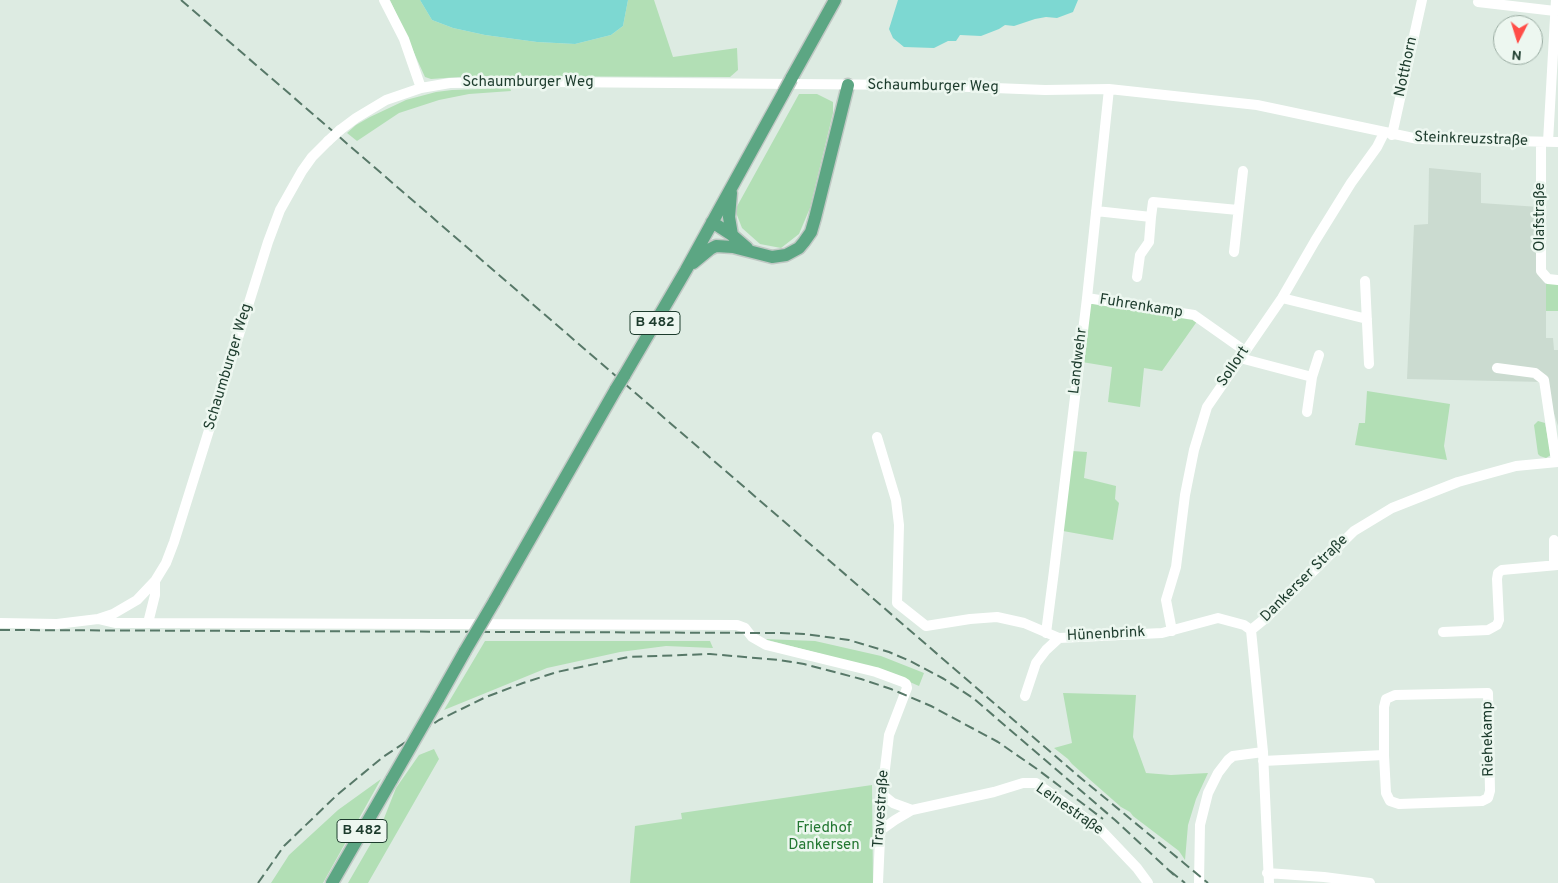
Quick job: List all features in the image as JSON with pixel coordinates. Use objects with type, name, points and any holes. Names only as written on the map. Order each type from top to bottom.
[{"type":"main road","name":"B 482","points":[[332,883],[616,388],[686,270],[835,0]]},
{"type":"main road","points":[[709,227],[751,251],[772,257],[786,255],[799,248],[811,232],[848,85]]},
{"type":"main road","points":[[731,188],[729,216],[733,241]]},
{"type":"main road","points":[[686,270],[710,249],[733,241]]},
{"type":"street","points":[[384,0],[404,40],[421,88]]},
{"type":"street","name":"Notthorn","points":[[1388,134],[1422,0]]},
{"type":"street","name":"Olafstraße","points":[[1556,0],[1555,46],[1541,271],[1548,279],[1558,280]]},
{"type":"street","points":[[1478,2],[1555,11]]},
{"type":"street","name":"Schaumburger Weg","points":[[0,623],[57,624],[98,619],[113,614],[137,600],[155,581],[166,563],[174,542],[280,210],[312,157],[340,130],[386,100],[421,88],[450,82],[920,85],[1045,90],[1109,89],[1257,105],[1388,134]]},
{"type":"street","name":"Landwehr","points":[[1046,633],[1087,298],[1109,89]]},
{"type":"street","name":"Steinkreuzstraße","points":[[1388,134],[1444,141],[1549,142]]},
{"type":"street","name":"Sollort","points":[[1172,631],[1166,600],[1176,567],[1185,495],[1194,450],[1207,407],[1282,298],[1326,225],[1377,147],[1388,134]]},
{"type":"street","points":[[1234,252],[1243,171]]},
{"type":"street","points":[[1137,277],[1140,255],[1149,242],[1153,202],[1238,210]]},
{"type":"street","points":[[1096,211],[1151,217]]},
{"type":"street","points":[[1365,281],[1369,364]]},
{"type":"street","name":"Fuhrenkamp","points":[[1087,298],[1194,315],[1242,354],[1312,377]]},
{"type":"street","points":[[1282,298],[1367,319]]},
{"type":"street","points":[[1307,412],[1312,377],[1319,355]]},
{"type":"street","points":[[1497,368],[1535,373],[1544,380],[1557,462]]},
{"type":"street","name":"Hünenbrink","points":[[877,437],[896,500],[899,525],[897,602],[926,626],[997,617],[1024,623],[1059,638],[1172,631],[1218,618],[1244,625],[1251,630]]},
{"type":"street","name":"Dankerser Straße","points":[[1268,878],[1263,756],[1251,630],[1267,617],[1354,530],[1385,512],[1458,482],[1516,466],[1557,462]]},
{"type":"street","points":[[1443,632],[1488,630],[1493,628],[1499,620],[1498,573],[1502,570],[1556,565],[1554,540]]},
{"type":"street","points":[[98,619],[115,622],[148,623],[155,595],[155,581]]},
{"type":"street","name":"Travestraße","points":[[148,623],[737,625],[745,628],[752,636],[766,645],[876,672],[903,682],[907,688],[889,735],[882,794],[878,883]]},
{"type":"street","points":[[1025,696],[1036,663],[1059,638]]},
{"type":"street","name":"Riehekamp","points":[[1488,693],[1490,796],[1485,800],[1394,803],[1386,797],[1384,755],[1384,706],[1386,699],[1390,696],[1488,693]]},
{"type":"street","points":[[1199,883],[1200,825],[1204,806],[1218,773],[1228,760],[1239,754],[1263,756],[1384,755]]},
{"type":"street","name":"Leinestraße","points":[[881,830],[912,810],[994,792],[1023,783],[1036,784],[1098,827],[1137,868],[1148,883]]},
{"type":"street","points":[[882,794],[893,803],[912,810]]},
{"type":"street","points":[[1268,878],[1324,877],[1370,883]]},
{"type":"shaded area","points":[[1429,168],[1481,173],[1481,203],[1539,207],[1539,276],[1546,282],[1546,338],[1553,338],[1554,350],[1558,350],[1558,426],[1544,382],[1407,379],[1414,225],[1428,224]]},
{"type":"green space","points":[[390,0],[420,0],[432,20],[453,28],[485,35],[537,42],[575,44],[611,35],[623,26],[628,0],[654,0],[673,57],[737,48],[738,70],[730,77],[473,76],[431,79],[425,77]]},
{"type":"green space","points":[[510,88],[511,91],[469,94],[439,100],[399,113],[357,141],[347,133],[370,117],[406,100],[452,90]]},
{"type":"green space","points":[[799,94],[817,94],[833,102],[833,113],[810,208],[799,234],[781,248],[760,244],[742,228],[735,210]]},
{"type":"green space","points":[[1546,283],[1558,283],[1558,311],[1546,311]]},
{"type":"green space","points":[[1094,302],[1198,320],[1162,371],[1144,368],[1140,407],[1108,402],[1112,367],[1082,362],[1089,305]]},
{"type":"green space","points":[[1367,391],[1450,404],[1444,446],[1447,460],[1355,445],[1359,423],[1365,423]]},
{"type":"green space","points":[[1538,421],[1545,423],[1551,455],[1546,458],[1538,454],[1534,425]]},
{"type":"green space","points":[[1072,451],[1087,452],[1084,478],[1116,486],[1115,499],[1119,503],[1113,540],[1063,531]]},
{"type":"green space","points":[[764,639],[815,641],[881,656],[924,673],[919,686],[882,670]]},
{"type":"green space","points":[[485,641],[710,641],[713,648],[666,646],[620,652],[547,668],[444,710]]},
{"type":"green space","points":[[1063,693],[1136,695],[1133,737],[1146,773],[1171,775],[1208,773],[1196,799],[1188,825],[1185,860],[1179,851],[1121,807],[1054,748],[1072,743]]},
{"type":"green space","points":[[434,749],[439,759],[368,883],[348,883],[381,826],[396,788],[419,755]]},
{"type":"green space","points":[[381,779],[323,883],[271,883],[289,855],[338,810]]},
{"type":"green space","name":"Friedhof Dankersen","points":[[872,785],[873,883],[630,883],[635,826],[682,819],[681,813]]},
{"type":"water","points":[[420,0],[628,0],[623,26],[611,35],[575,44],[537,42],[485,35],[453,28],[432,20]]},
{"type":"water","points":[[898,0],[1078,0],[1073,12],[1057,18],[1046,17],[1014,26],[1005,25],[981,36],[960,35],[956,41],[948,41],[934,48],[904,47],[893,38],[889,29]]},
{"type":"railway","points":[[181,0],[1076,774],[1208,883]]},
{"type":"railway","points":[[0,630],[781,633],[849,640],[889,652],[910,661],[944,679],[973,698],[1115,820],[1174,875]]},
{"type":"railway","points":[[258,883],[284,846],[337,795],[383,757],[439,720],[486,697],[523,683],[557,672],[628,657],[710,654],[779,660],[804,664],[891,689],[931,706],[998,742],[1103,819]]},
{"type":"railway","points":[[1170,871],[1185,883]]}]
